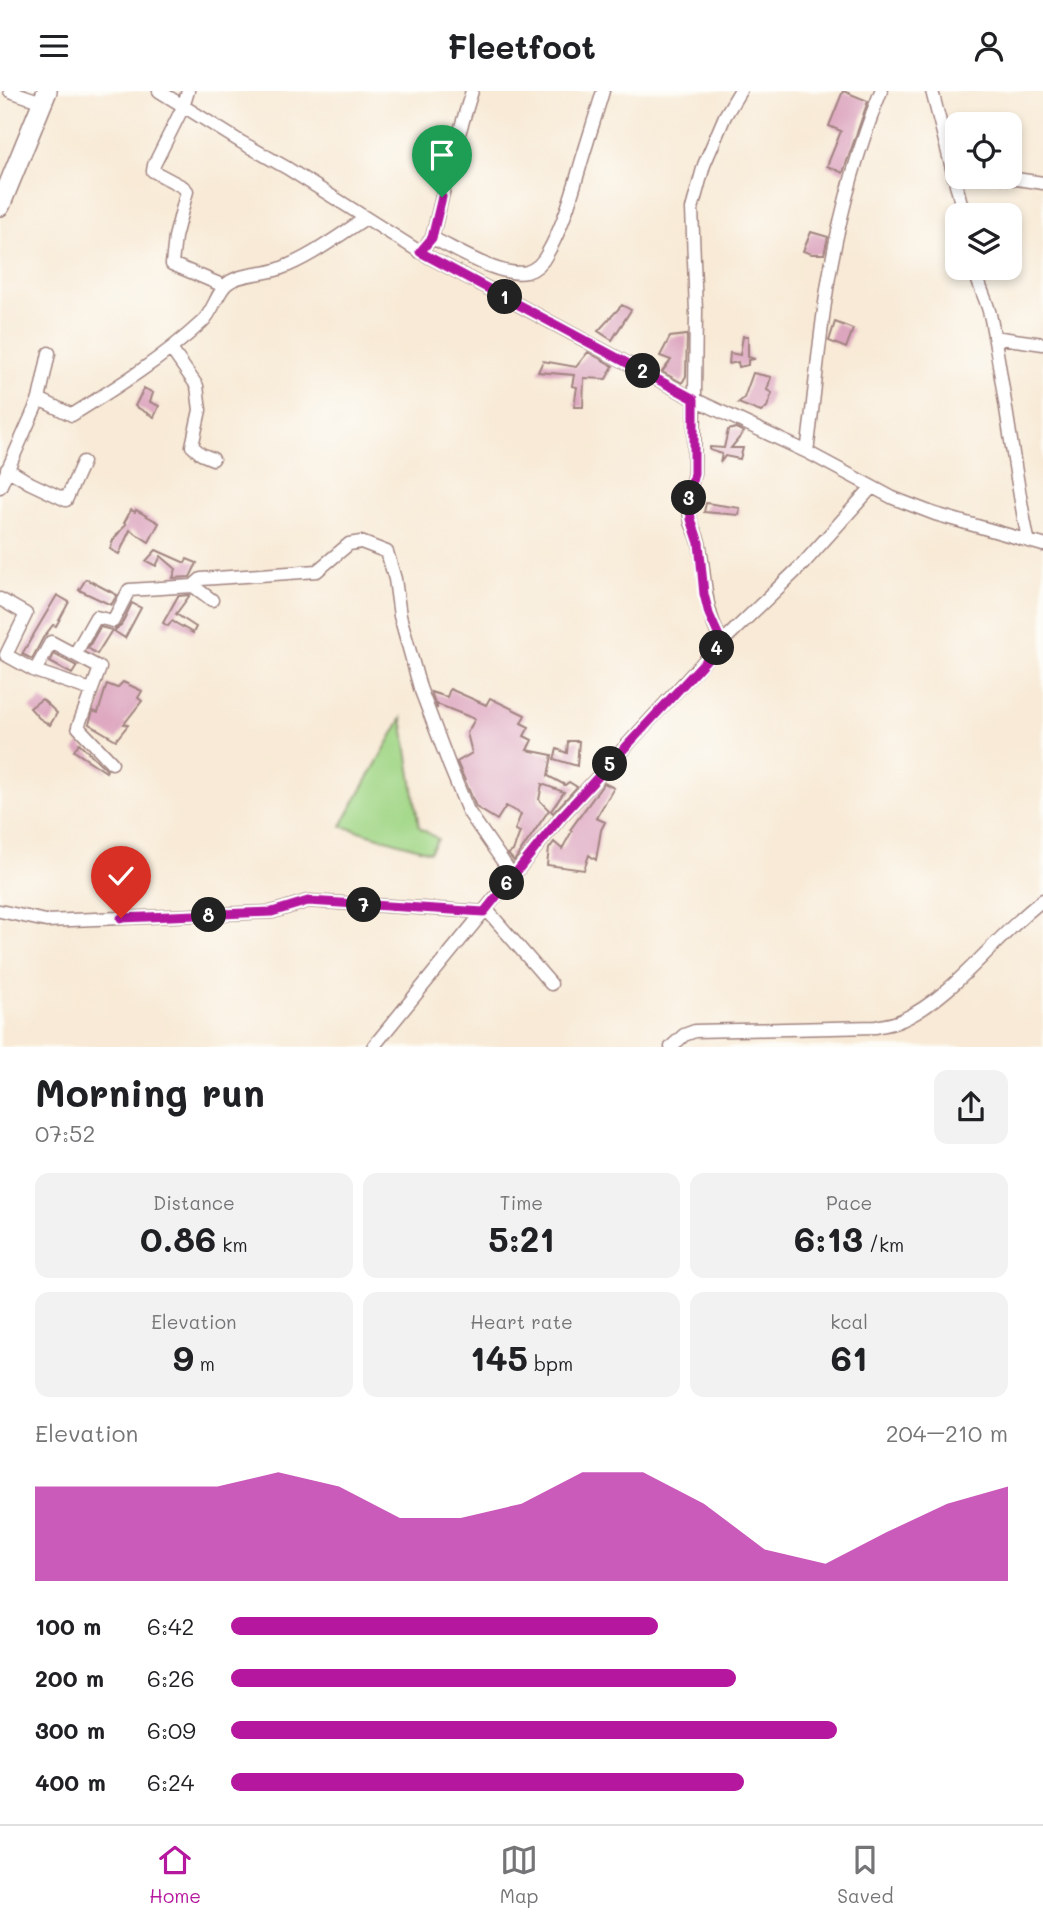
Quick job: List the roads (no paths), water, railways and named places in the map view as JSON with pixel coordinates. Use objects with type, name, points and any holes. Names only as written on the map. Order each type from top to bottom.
[{"type":"main road","points":[[1,199],[45,97]]},
{"type":"street","points":[[10,91],[45,97]]},
{"type":"street","points":[[159,91],[420,252],[694,399],[807,452],[872,487],[935,514],[1043,545]]},
{"type":"street","points":[[188,91],[153,171],[187,191],[174,237],[172,264],[224,286]]},
{"type":"street","points":[[420,252],[432,238],[451,160],[472,91]]},
{"type":"street","points":[[432,238],[499,269],[528,271],[540,265],[548,254],[572,196],[603,91]]},
{"type":"street","points":[[722,643],[709,614],[704,594],[699,543],[691,519],[689,495],[694,473],[696,311],[692,209],[704,165],[725,116],[740,91]]},
{"type":"street","points":[[807,452],[829,279],[838,234],[857,156],[881,91]]},
{"type":"street","points":[[932,91],[945,135]]},
{"type":"street","points":[[1022,180],[1043,183]]},
{"type":"street","points":[[39,399],[72,415],[137,375],[171,349],[209,316],[224,286],[234,279],[281,269],[309,255],[366,218]]},
{"type":"street","points":[[977,280],[990,316],[1028,539]]},
{"type":"street","points":[[993,337],[1043,344]]},
{"type":"street","points":[[171,349],[197,386],[201,410],[192,446],[213,460]]},
{"type":"street","points":[[0,487],[39,399],[49,353]]},
{"type":"street","points":[[7,468],[30,483],[66,500],[83,462]]},
{"type":"street","points":[[373,1047],[560,818],[722,643],[803,564],[872,487]]},
{"type":"street","points":[[75,654],[96,617],[113,621],[129,590],[192,586],[201,579],[317,571],[349,544],[361,543],[387,552],[395,579],[400,616],[420,688],[450,767],[468,811],[513,876]]},
{"type":"street","points":[[192,586],[212,600]]},
{"type":"street","points":[[0,599],[26,614],[6,655],[34,671],[92,690]]},
{"type":"street","points":[[34,671],[51,642],[100,668],[78,727],[112,763]]},
{"type":"street","points":[[671,1047],[684,1035],[714,1029],[876,1027],[899,1022],[945,990],[1043,900]]},
{"type":"street","points":[[0,911],[46,921],[272,912],[308,901],[485,911],[551,984]]}]
